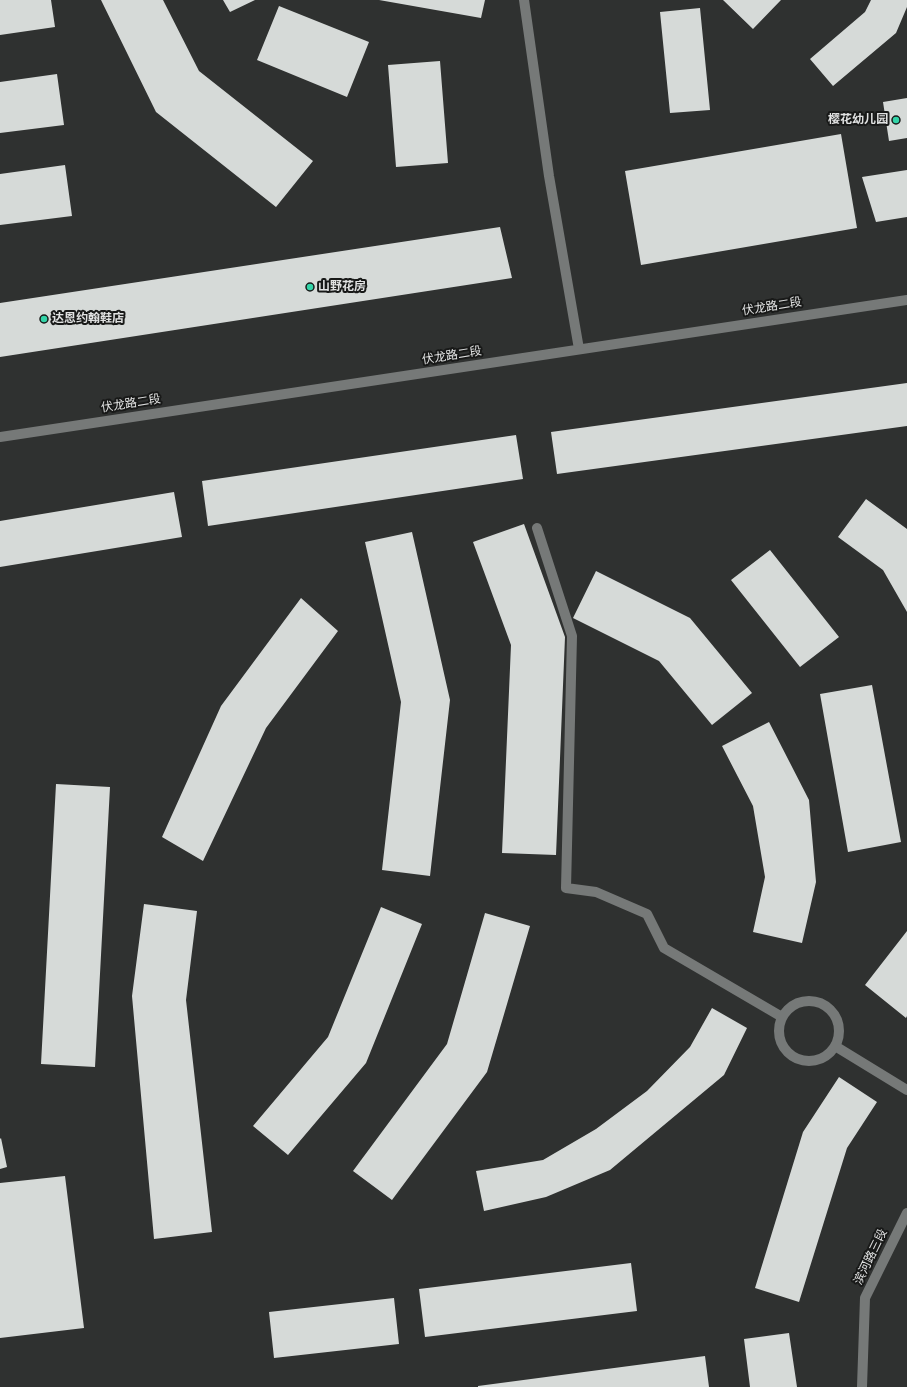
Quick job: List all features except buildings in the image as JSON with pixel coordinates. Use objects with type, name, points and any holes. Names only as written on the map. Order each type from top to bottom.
[{"type":"street","points":[[524,0],[549,176],[579,350]]},
{"type":"street","name":"伏龙路二段","points":[[0,437],[907,300]]},
{"type":"street","points":[[537,528],[572,636],[566,888],[596,892],[646,914],[664,948],[782,1017]]},
{"type":"street","points":[[804,1001],[814,1001],[823,1004],[831,1010],[839,1027],[839,1037],[835,1046],[829,1054],[820,1059],[810,1061],[799,1059],[790,1054],[783,1047],[779,1038],[778,1027],[787,1009],[804,1001]]},
{"type":"street","points":[[835,1046],[907,1090]]},
{"type":"street","name":"滨河路三段","points":[[862,1387],[865,1298],[907,1213]]},
{"type":"place","name":"樱花幼儿园","points":[[896,120]]},
{"type":"place","name":"山野花房","points":[[310,287]]},
{"type":"place","name":"达恩约翰鞋店","points":[[44,319]]}]
